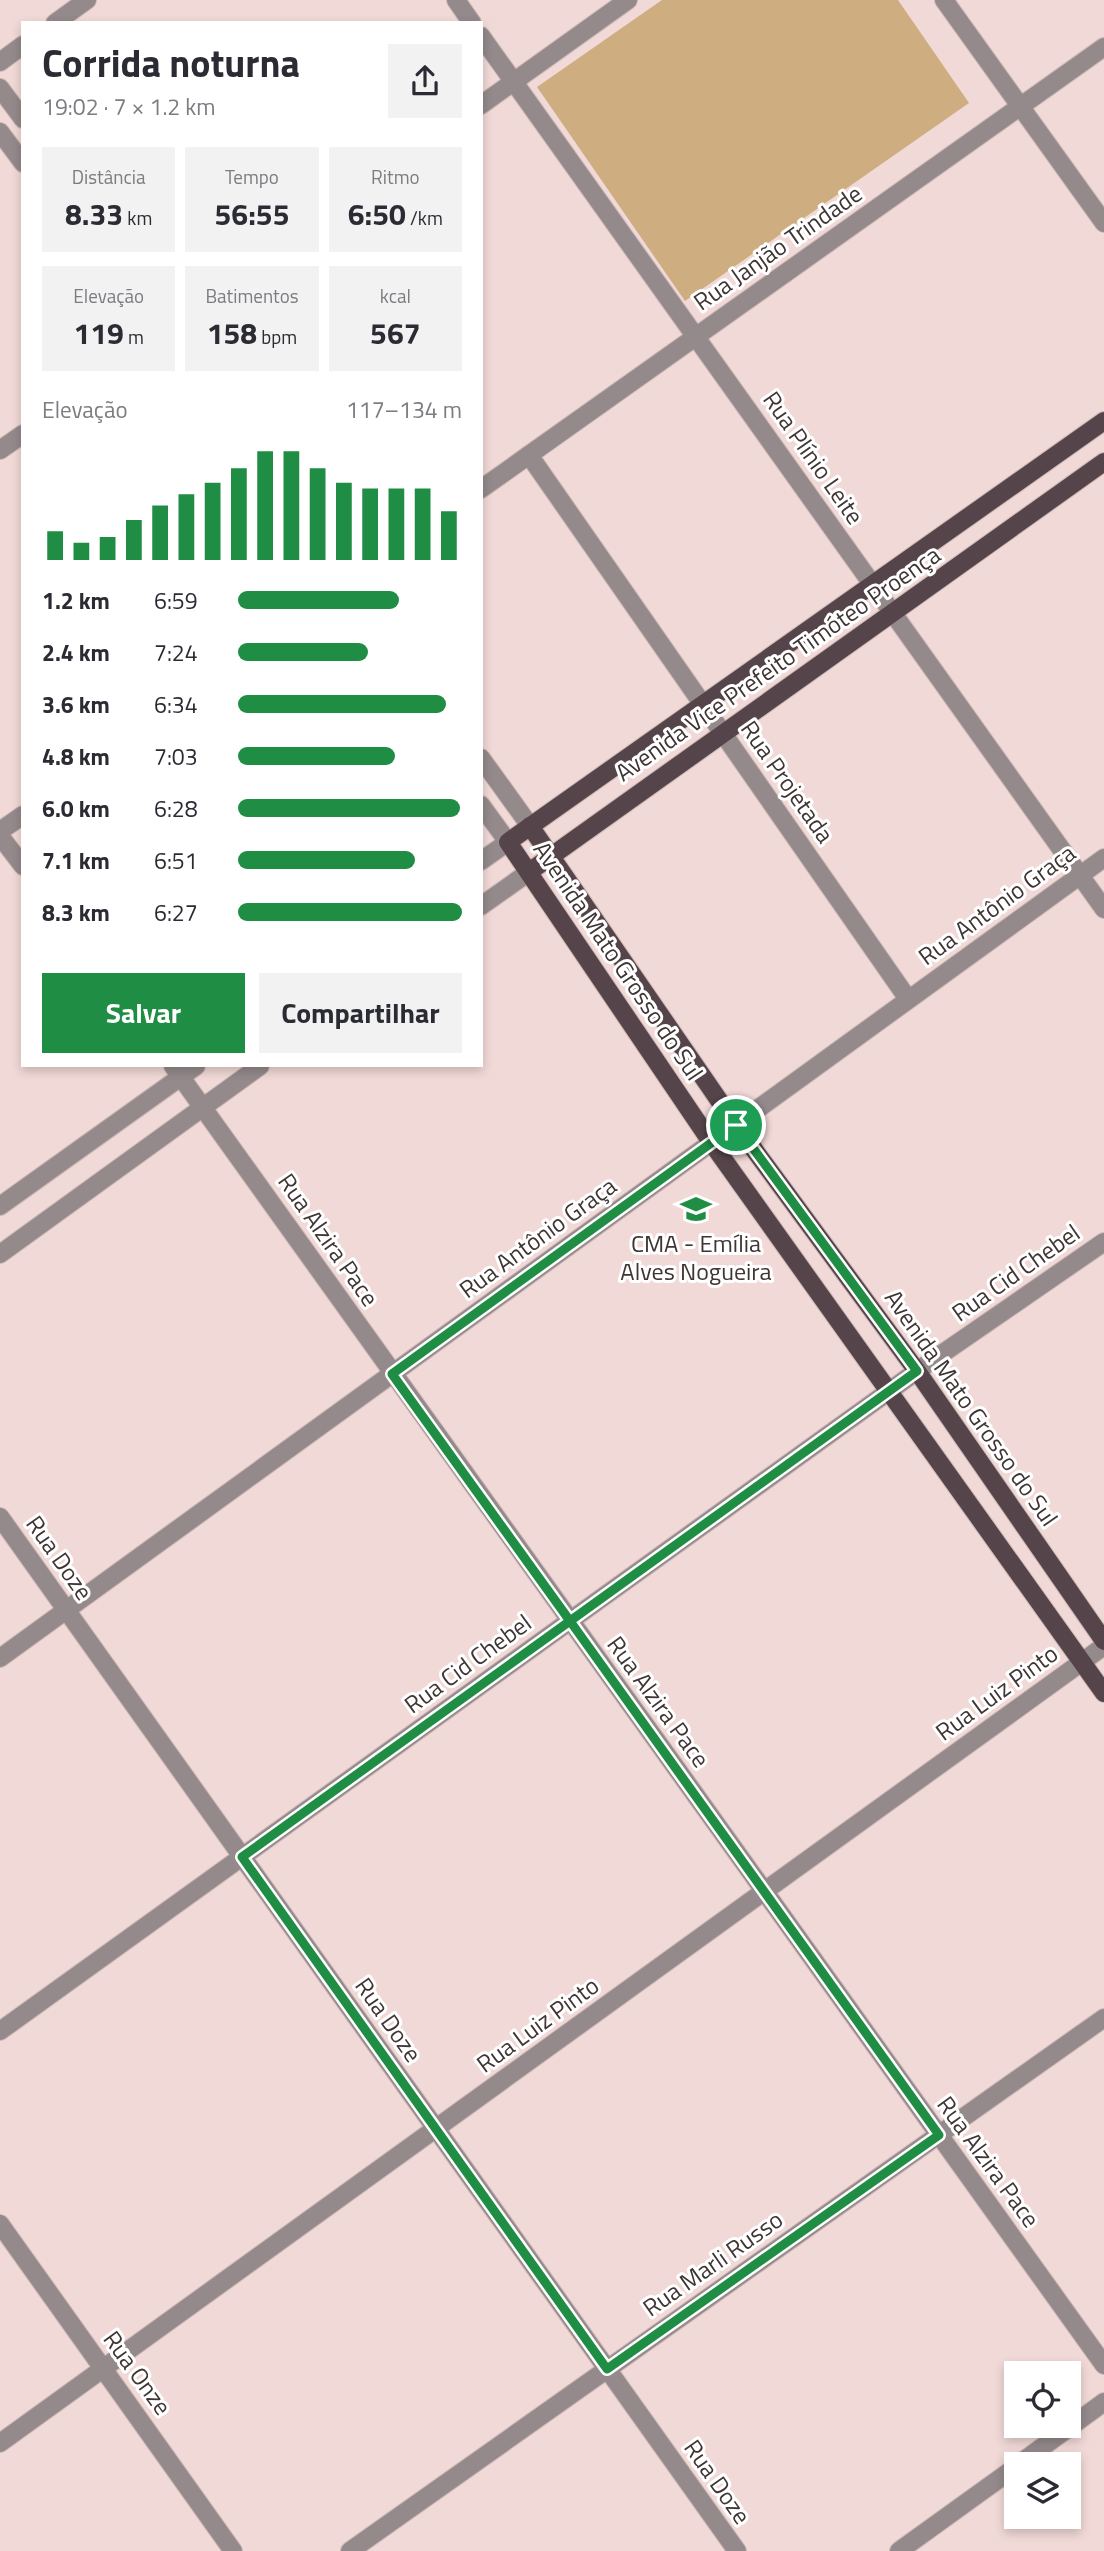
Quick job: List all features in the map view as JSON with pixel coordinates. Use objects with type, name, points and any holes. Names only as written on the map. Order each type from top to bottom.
[{"type":"main road","name":"Avenida Vice Prefeito Timóteo Proença","points":[[508,842],[1104,421]]},
{"type":"main road","name":"Avenida Vice Prefeito Timóteo Proença","points":[[529,872],[1104,462]]},
{"type":"main road","name":"Avenida Mato Grosso do Sul","points":[[530,826],[736,1125],[917,1371],[1104,1644]]},
{"type":"main road","name":"Avenida Mato Grosso do Sul","points":[[508,842],[711,1142],[1104,1693]]},
{"type":"street","points":[[58,21],[87,0]]},
{"type":"street","points":[[456,0],[471,21]]},
{"type":"street","points":[[483,104],[628,0]]},
{"type":"street","points":[[944,0],[1104,223]]},
{"type":"street","name":"Rua Plínio Leite","points":[[483,39],[1104,909]]},
{"type":"street","points":[[0,62],[21,47]]},
{"type":"street","name":"Rua Janjão Trindade","points":[[483,488],[1104,47]]},
{"type":"street","points":[[0,88],[21,116]]},
{"type":"street","points":[[0,132],[21,160]]},
{"type":"street","points":[[0,450],[21,435]]},
{"type":"street","name":"Rua Projetada","points":[[529,455],[908,999]]},
{"type":"street","name":"Avenida Mato Grosso do Sul","points":[[483,761],[530,826]]},
{"type":"street","name":"Avenida Mato Grosso do Sul","points":[[483,808],[508,842]]},
{"type":"street","points":[[21,817],[0,834],[21,863]]},
{"type":"street","name":"Avenida Vice Prefeito Timóteo Proença","points":[[483,860],[508,842]]},
{"type":"street","name":"Rua Antônio Graça","points":[[0,1658],[1104,858]]},
{"type":"street","name":"Avenida Vice Prefeito Timóteo Proença","points":[[483,905],[529,872]]},
{"type":"street","points":[[0,1254],[259,1067]]},
{"type":"street","points":[[0,1206],[184,1069]]},
{"type":"street","name":"Rua Alzira Pace","points":[[184,1069],[204,1106],[392,1374],[1104,2365]]},
{"type":"street","name":"Rua Cid Chebel","points":[[0,2031],[889,1391],[1104,1242]]},
{"type":"street","name":"Rua Doze","points":[[0,1517],[737,2551]]},
{"type":"street","name":"Rua Luiz Pinto","points":[[0,2443],[1104,1644]]},
{"type":"street","name":"Rua Marli Russo","points":[[350,2551],[1104,2018]]},
{"type":"street","name":"Rua Onze","points":[[0,2224],[233,2551]]},
{"type":"street","points":[[1036,2452],[1104,2402]]},
{"type":"street","points":[[899,2551],[1004,2475]]},
{"type":"shaded area","points":[[662,0],[898,0],[969,103],[685,301],[537,87]]},
{"type":"place","name":"CMA - Emília Alves Nogueira","points":[[696,1209]]},
{"type":"route","points":[[736,1125],[392,1374],[570,1621],[242,1857],[607,2369],[939,2135],[570,1621],[917,1371],[736,1125]]}]
